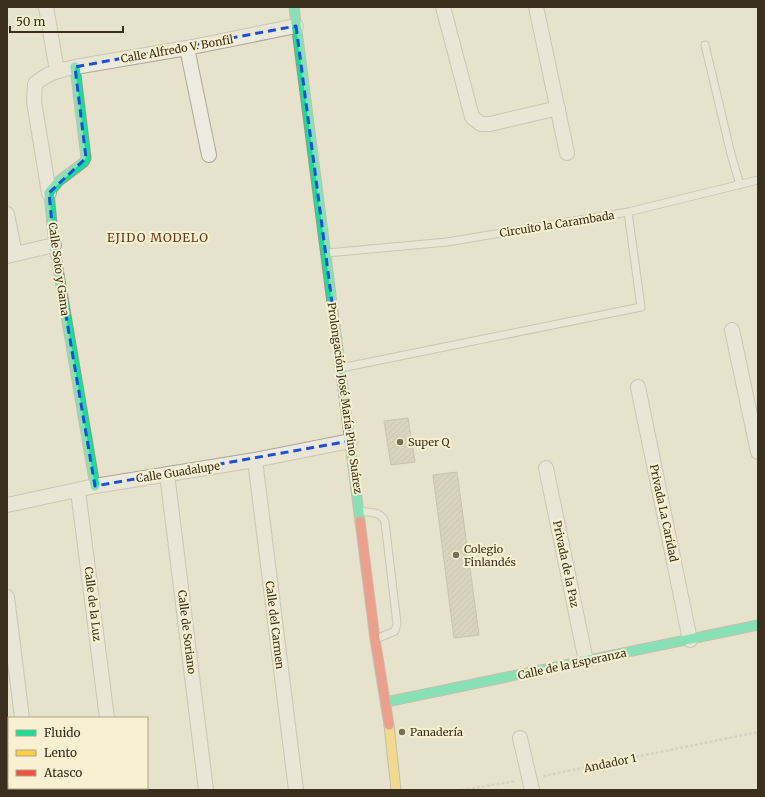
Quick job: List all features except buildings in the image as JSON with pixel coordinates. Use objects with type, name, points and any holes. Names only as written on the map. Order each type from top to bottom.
[{"type":"street","points":[[46,7],[57,71]]},
{"type":"street","name":"Prolongación José María Pino Suárez","points":[[294,7],[376,639],[386,702],[396,790]]},
{"type":"street","points":[[443,7],[472,117],[481,124],[490,124],[558,108]]},
{"type":"street","points":[[536,7],[567,153]]},
{"type":"street","name":"Calle Alfredo V. Bonfil","points":[[49,193],[34,102],[35,84],[42,78],[57,71],[76,67],[187,48],[296,26]]},
{"type":"street","points":[[187,48],[209,155]]},
{"type":"street","points":[[49,193],[58,181],[84,162],[86,158],[76,67]]},
{"type":"street","name":"Calle Soto y Gama","points":[[49,193],[54,245],[94,486]]},
{"type":"street","points":[[7,214],[11,255],[54,245]]},
{"type":"street","points":[[732,330],[758,452]]},
{"type":"street","name":"Privada La Caridad","points":[[638,387],[690,640]]},
{"type":"street","name":"Calle Guadalupe","points":[[7,505],[78,491],[94,486],[255,460],[350,441]]},
{"type":"street","name":"Calle del Carmen","points":[[255,460],[296,790]]},
{"type":"street","name":"Privada de la Paz","points":[[546,468],[586,661]]},
{"type":"street","name":"Calle de Soriano","points":[[167,474],[206,790]]},
{"type":"street","name":"Calle de la Luz","points":[[78,491],[107,717]]},
{"type":"street","points":[[7,597],[22,717]]},
{"type":"street","name":"Calle de la Esperanza","points":[[386,702],[758,625]]},
{"type":"street","points":[[520,738],[531,784]]},
{"type":"lane","points":[[705,45],[730,154],[740,185]]},
{"type":"lane","points":[[628,212],[758,180]]},
{"type":"lane","name":"Circuito la Carambada","points":[[326,254],[447,242],[628,212],[640,307],[341,368]]},
{"type":"lane","points":[[360,511],[383,516],[387,538],[397,624],[395,631],[376,639]]},
{"type":"path","name":"Andador 1","points":[[462,790],[531,784],[758,732]]},
{"type":"highlighted area","points":[[296,26],[350,441],[95,486],[54,245],[49,193],[86,158],[75,67]]},
{"type":"traffic: fast","points":[[294,7],[360,521]]},
{"type":"traffic: fast","points":[[75,67],[86,158],[84,162],[59,181],[49,193],[54,245],[95,486]]},
{"type":"traffic: fast","points":[[386,702],[758,625]]},
{"type":"traffic: slow","points":[[389,725],[396,790]]},
{"type":"traffic: jam","points":[[360,521],[375,639],[389,725]]},
{"type":"place","name":"Super Q","points":[[400,442]]},
{"type":"place","name":"Colegio Finlandés","points":[[456,555]]},
{"type":"place","name":"Panadería","points":[[402,732]]},
{"type":"district","name":"EJIDO MODELO","points":[[158,237]]}]
